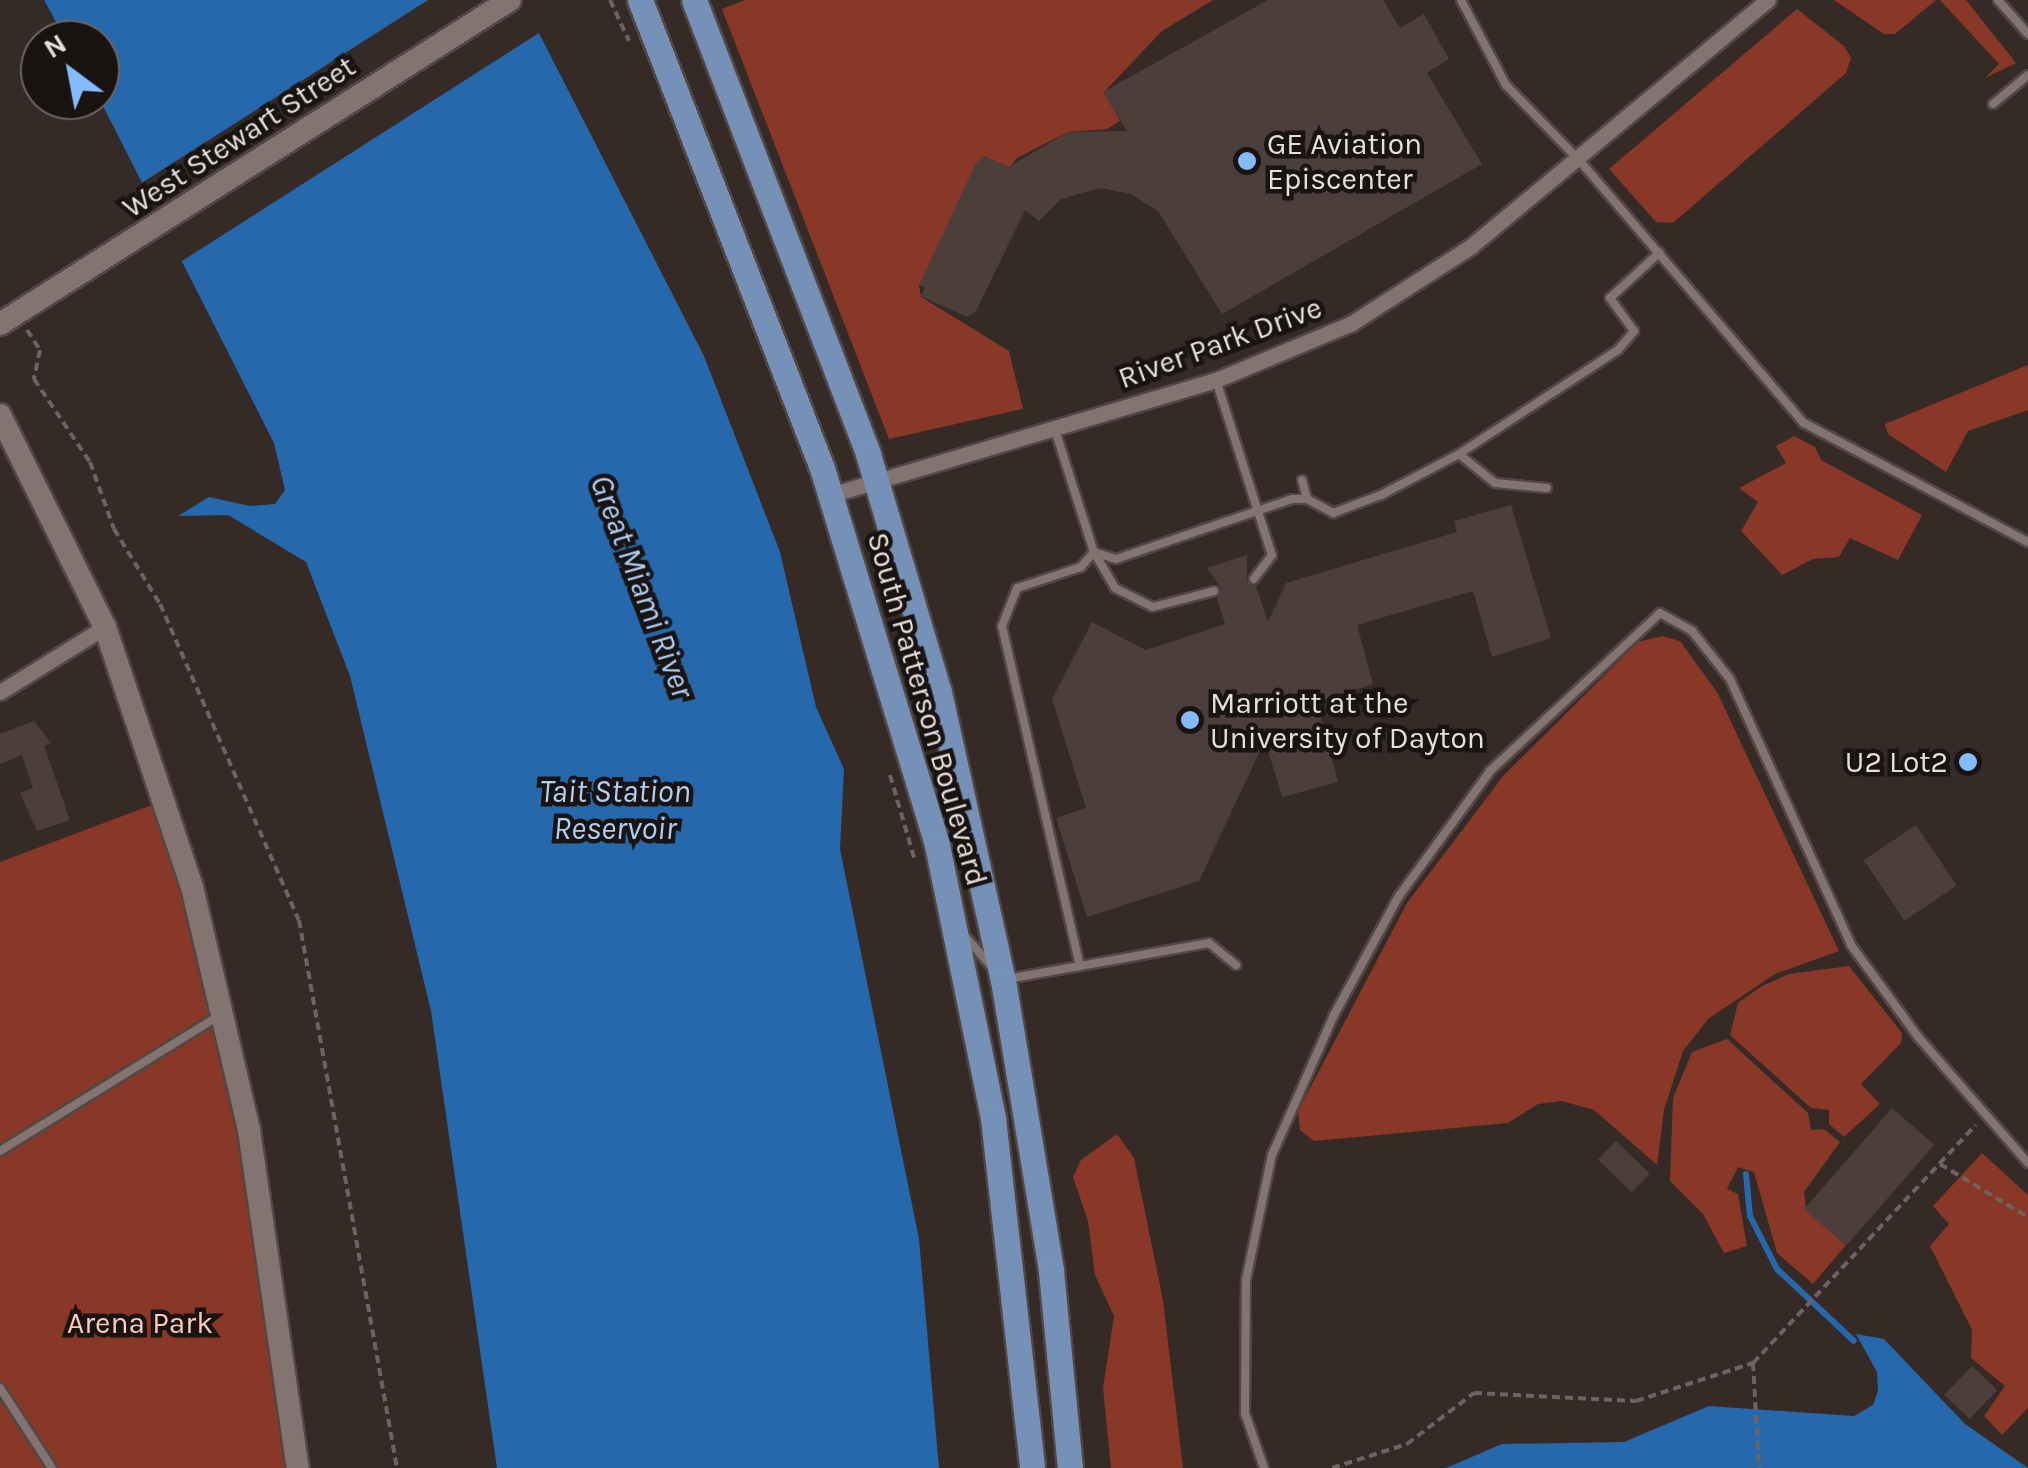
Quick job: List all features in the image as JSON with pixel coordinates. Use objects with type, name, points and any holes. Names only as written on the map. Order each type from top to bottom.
[{"type":"main road","name":"West Stewart Street","points":[[0,324],[510,0]]},
{"type":"main road","name":"South Patterson Boulevard","points":[[640,0],[830,495],[956,927],[994,1118],[1032,1468]]},
{"type":"main road","name":"South Patterson Boulevard","points":[[694,0],[877,480],[939,692],[1003,980],[1050,1271],[1070,1468]]},
{"type":"main road","points":[[0,415],[105,628],[150,750],[226,1013],[280,1310],[298,1468]]},
{"type":"street","name":"River Park Drive","points":[[830,495],[1216,380],[1306,345],[1394,300],[1579,160],[1768,0]]},
{"type":"street","points":[[0,692],[105,628]]},
{"type":"lane","points":[[1462,0],[1506,86],[1579,160],[1804,423],[2028,542]]},
{"type":"lane","points":[[1998,0],[2028,34]]},
{"type":"lane","points":[[1994,104],[2028,75]]},
{"type":"lane","points":[[1302,480],[1308,499],[1332,513],[1458,454],[1618,350],[1634,332],[1610,298],[1658,254]]},
{"type":"lane","points":[[1216,380],[1272,555],[1254,579]]},
{"type":"lane","points":[[1054,430],[1094,552],[1115,588],[1153,607],[1214,591]]},
{"type":"lane","points":[[1458,454],[1495,483],[1548,488]]},
{"type":"lane","points":[[1094,552],[1116,559],[1258,511],[1308,499]]},
{"type":"lane","points":[[1080,966],[1002,626],[1017,588],[1082,568],[1094,552]]},
{"type":"lane","points":[[1264,1468],[1245,1413],[1246,1280],[1272,1155],[1334,1016],[1399,896],[1490,770],[1660,612],[1692,631],[1730,679],[1851,945],[2028,1163]]},
{"type":"lane","points":[[956,927],[1003,980],[1209,944],[1236,964]]},
{"type":"lane","points":[[0,1151],[226,1013]]},
{"type":"lane","points":[[0,1388],[52,1468]]},
{"type":"path","points":[[611,1],[632,46]]},
{"type":"path","points":[[38,346],[34,379],[90,462],[114,529],[160,604],[299,920],[397,1468]]},
{"type":"path","points":[[888,769],[919,876]]},
{"type":"path","points":[[1332,1468],[1407,1444],[1474,1393],[1636,1401],[1753,1363],[1986,1115]]},
{"type":"path","points":[[1940,1164],[2028,1217]]},
{"type":"path","points":[[1753,1363],[1759,1468]]},
{"type":"green space","points":[[745,0],[1213,0],[1162,31],[1104,92],[1120,121],[1107,129],[1068,132],[1017,158],[919,285],[921,297],[1009,351],[1023,409],[889,439],[722,9]]},
{"type":"green space","points":[[1834,0],[1936,0],[1895,34],[1884,34]]},
{"type":"green space","points":[[1940,0],[1966,0],[2016,63],[1985,78],[1999,64]]},
{"type":"green space","points":[[1797,9],[1844,46],[1851,58],[1846,73],[1673,223],[1656,222],[1609,169]]},
{"type":"green space","points":[[2028,365],[2028,410],[1968,431],[1946,472],[1888,434],[1885,424]]},
{"type":"green space","points":[[1794,436],[1815,447],[1821,460],[1922,515],[1898,560],[1850,538],[1839,557],[1813,559],[1782,575],[1741,531],[1758,502],[1739,488],[1786,463],[1776,446]]},
{"type":"green space","points":[[1662,636],[1680,641],[1717,692],[1839,951],[1775,974],[1708,1019],[1683,1051],[1664,1110],[1657,1165],[1594,1110],[1562,1101],[1538,1104],[1508,1123],[1314,1141],[1300,1130],[1298,1111],[1407,903],[1504,775],[1638,642]]},
{"type":"green space","name":"Arena Park","points":[[165,800],[225,1013],[298,1468],[0,1468],[0,862]]},
{"type":"green space","points":[[1849,966],[1902,1033],[1901,1043],[1861,1084],[1880,1104],[1844,1137],[1829,1124],[1829,1110],[1811,1108],[1730,1035],[1738,1003],[1762,986],[1789,974]]},
{"type":"green space","points":[[1727,1039],[1808,1113],[1811,1130],[1824,1129],[1840,1142],[1804,1192],[1806,1210],[1846,1245],[1813,1284],[1777,1253],[1754,1172],[1738,1167],[1727,1189],[1738,1194],[1747,1246],[1724,1253],[1703,1214],[1670,1181],[1673,1098],[1692,1052]]},
{"type":"green space","points":[[1117,1134],[1134,1158],[1163,1300],[1183,1468],[1111,1468],[1103,1388],[1114,1316],[1095,1275],[1088,1221],[1073,1177],[1081,1160]]},
{"type":"green space","points":[[1982,1153],[2028,1195],[2028,1408],[2002,1435],[1984,1416],[2005,1386],[1971,1358],[1972,1330],[1930,1246],[1949,1224],[1933,1206]]},
{"type":"water","name":"Tait Station Reservoir","points":[[44,0],[522,0],[704,356],[780,552],[816,707],[844,769],[840,849],[919,1239],[939,1468],[497,1468],[431,1011],[350,676],[306,562],[228,515],[178,516],[209,497],[250,506],[275,504],[285,490],[274,443],[110,120],[120,120],[120,20],[55,20]]},
{"type":"water","points":[[1856,1334],[1884,1339],[1965,1424],[2028,1468],[1446,1468],[1502,1444],[1624,1442],[1709,1406],[1854,1416],[1873,1405],[1878,1391],[1877,1372]]},
{"type":"pier","points":[[428,0],[527,0],[542,31],[179,263],[140,184]]},
{"type":"building","name":"GE Aviation Episcenter","points":[[1268,0],[1383,0],[1400,28],[1424,14],[1449,59],[1427,73],[1482,164],[1222,314],[1158,211],[1131,194],[1101,188],[1061,199],[1039,221],[1025,210],[976,311],[967,317],[921,296],[925,287],[919,285],[976,163],[985,156],[1009,167],[1068,132],[1127,131],[1103,92]]},
{"type":"building","name":"Marriott at the University of Dayton","points":[[1511,505],[1551,638],[1492,657],[1473,591],[1357,625],[1373,684],[1317,702],[1338,782],[1282,797],[1265,740],[1199,881],[1087,917],[1056,818],[1086,808],[1052,699],[1092,622],[1146,650],[1225,624],[1217,598],[1221,588],[1207,568],[1247,555],[1247,581],[1256,586],[1268,622],[1286,583],[1457,532],[1454,521]]},
{"type":"building","points":[[34,721],[51,743],[44,746],[70,820],[37,831],[20,793],[33,788],[22,755],[0,764],[0,734]]},
{"type":"building","points":[[1916,825],[1957,886],[1905,921],[1864,860]]},
{"type":"building","points":[[1892,1108],[1934,1145],[1846,1246],[1804,1209]]},
{"type":"building","points":[[1616,1141],[1650,1174],[1632,1192],[1598,1160]]},
{"type":"building","points":[[1972,1366],[1997,1390],[1969,1419],[1944,1395]]},
{"type":"waterway","points":[[1746,1174],[1750,1216],[1777,1269],[1854,1341]]},
{"type":"place","name":"GE Aviation Episcenter","points":[[1247,161]]},
{"type":"place","name":"Marriott at the University of Dayton","points":[[1190,720]]},
{"type":"place","name":"U2 Lot2","points":[[1968,762]]},
{"type":"water label","name":"Great Miami River","points":[[641,587]]}]
